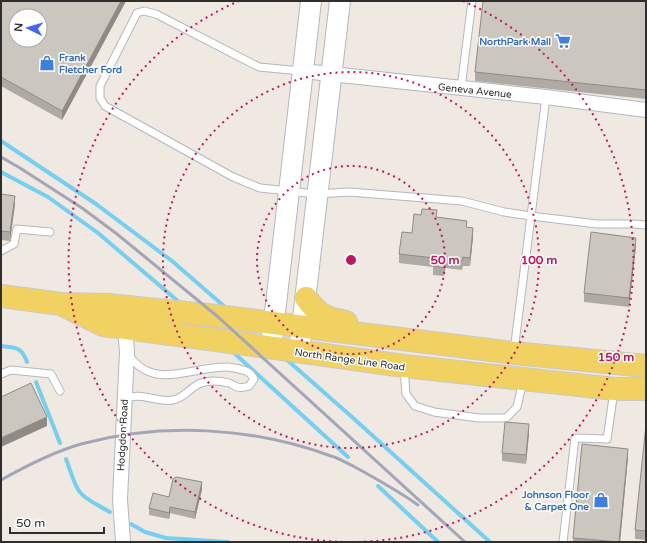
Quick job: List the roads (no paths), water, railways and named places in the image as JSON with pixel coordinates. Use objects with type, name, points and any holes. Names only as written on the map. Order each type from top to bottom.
[{"type":"main road","name":"North Range Line Road","points":[[1,296],[61,304],[108,305],[274,322],[514,353],[646,366]]},
{"type":"main road","points":[[306,298],[315,311],[329,319],[491,340],[514,353]]},
{"type":"main road","name":"North Range Line Road","points":[[61,304],[103,325],[404,366],[615,389],[646,389]]},
{"type":"street","points":[[271,348],[311,1]]},
{"type":"street","points":[[299,352],[340,1]]},
{"type":"street","name":"Geneva Avenue","points":[[303,71],[546,97],[646,110]]},
{"type":"street","name":"Hodgdon Road","points":[[123,542],[120,499],[127,352],[126,328]]},
{"type":"lane","points":[[461,88],[472,1]]},
{"type":"lane","points":[[303,71],[259,67],[156,14],[144,11],[137,13],[100,86],[100,98],[104,106],[234,177],[260,188],[317,194],[345,192],[462,201],[504,212],[531,216],[597,224],[646,225]]},
{"type":"lane","points":[[514,353],[546,97]]},
{"type":"lane","points":[[1,251],[14,244],[17,229],[50,232]]},
{"type":"lane","points":[[124,399],[145,396],[172,400],[184,397],[191,390],[202,383],[216,381],[228,383],[238,387],[249,386],[254,379],[248,372],[235,368],[216,367],[177,375],[160,375],[144,371],[134,364],[127,352]]},
{"type":"lane","points":[[404,366],[406,394],[415,406],[434,412],[479,418],[506,418],[517,406],[523,379]]},
{"type":"lane","points":[[1,374],[11,370],[50,374],[60,391]]},
{"type":"lane","points":[[563,542],[575,438],[607,439],[615,389]]},
{"type":"waterway","points":[[1,141],[96,204],[172,261],[225,307]]},
{"type":"waterway","points":[[1,172],[48,197],[98,233],[179,302]]},
{"type":"waterway","points":[[1,346],[20,350],[27,362]]},
{"type":"waterway","points":[[233,352],[348,457]]},
{"type":"waterway","points":[[286,359],[490,542]]},
{"type":"waterway","points":[[36,382],[60,443]]},
{"type":"waterway","points":[[66,459],[79,491],[89,500],[110,512]]},
{"type":"waterway","points":[[378,486],[438,542]]},
{"type":"waterway","points":[[131,524],[145,532],[166,538],[228,542]]},
{"type":"railway","points":[[1,157],[82,208],[117,234],[217,316],[465,542]]},
{"type":"railway","points":[[1,480],[40,460],[81,444],[112,437],[144,433],[175,430],[207,431],[270,439],[301,446],[340,459],[402,494],[418,505]]},
{"type":"place","name":"NorthPark Mall","points":[[563,41]]},
{"type":"place","name":"Frank Fletcher Ford","points":[[47,63]]},
{"type":"place","name":"Johnson Floor & Carpet One","points":[[601,500]]}]
